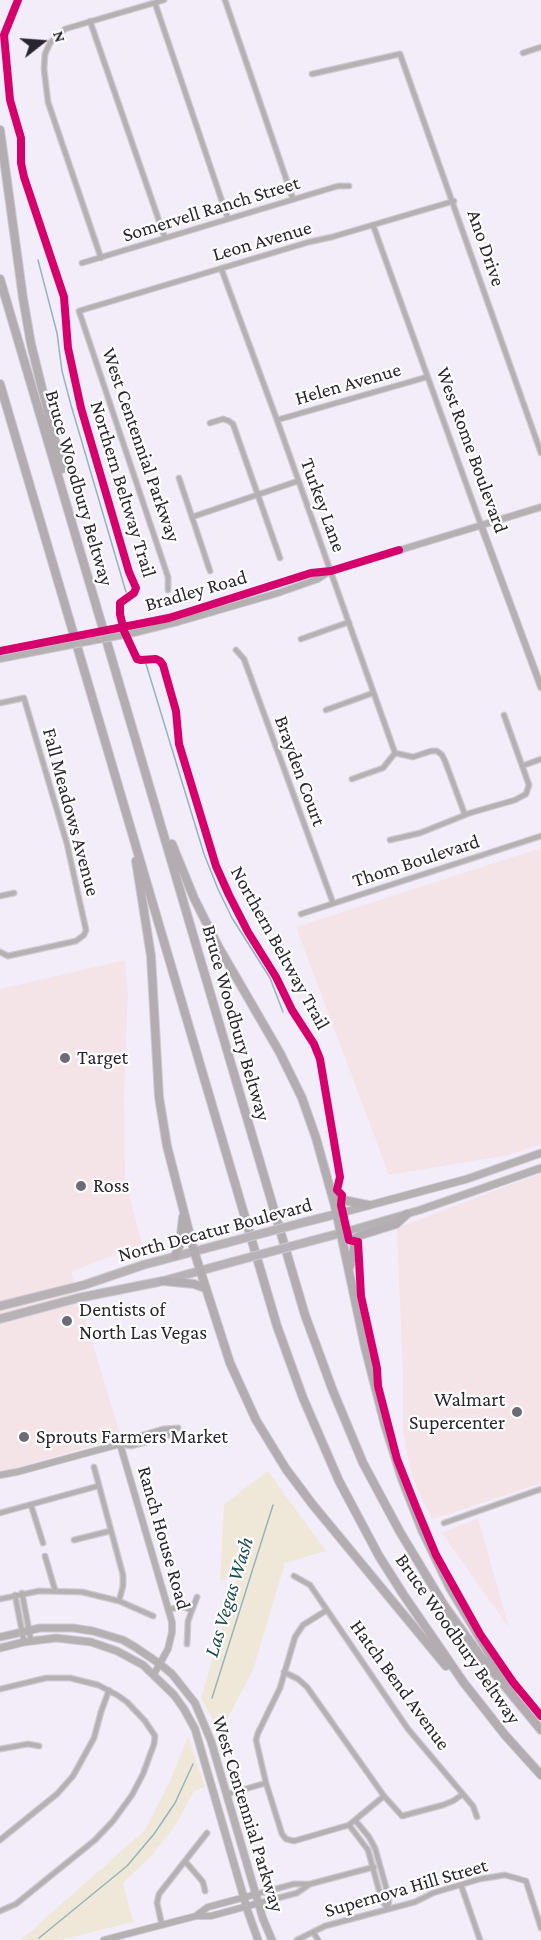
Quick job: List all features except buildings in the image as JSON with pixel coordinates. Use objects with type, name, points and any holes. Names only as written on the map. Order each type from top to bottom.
[{"type":"highway","points":[[0,130],[25,309],[76,534]]},
{"type":"highway","name":"Bruce Woodbury Beltway","points":[[0,279],[305,1315],[337,1401],[363,1464],[444,1605],[481,1658],[541,1729]]},
{"type":"highway","name":"Bruce Woodbury Beltway","points":[[0,384],[274,1315],[303,1398],[339,1481],[379,1556],[426,1629],[487,1712],[541,1775]]},
{"type":"highway","points":[[0,394],[13,428]]},
{"type":"highway","points":[[153,799],[194,898],[214,938],[298,1087],[316,1138],[337,1214],[365,1347],[385,1425],[402,1479],[422,1530],[469,1620],[541,1729]]},
{"type":"highway","points":[[129,822],[151,956],[160,1108],[170,1158],[194,1251],[225,1348],[243,1393],[263,1433],[286,1468],[408,1620],[487,1712]]},
{"type":"highway","points":[[331,1192],[338,1198],[368,1205]]},
{"type":"highway","points":[[175,1256],[180,1244],[184,1213]]},
{"type":"highway","points":[[349,1272],[356,1238],[396,1224],[407,1214]]},
{"type":"highway","points":[[163,1281],[194,1284],[205,1288]]},
{"type":"main road","name":"North Decatur Boulevard","points":[[0,1306],[95,1281],[175,1256],[480,1175],[541,1153]]},
{"type":"main road","name":"North Decatur Boulevard","points":[[0,1319],[78,1298],[163,1281],[341,1233],[407,1214],[541,1168]]},
{"type":"main road","name":"West Centennial Parkway","points":[[0,1637],[25,1630],[56,1627],[93,1631],[123,1640],[160,1664],[183,1687],[195,1703],[211,1741],[263,1919],[272,1940]]},
{"type":"main road","name":"West Centennial Parkway","points":[[0,1648],[56,1638],[91,1642],[129,1657],[154,1674],[174,1695],[195,1729],[258,1940]]},
{"type":"street","points":[[101,258],[48,102],[44,69],[46,50],[65,29],[164,0]]},
{"type":"street","points":[[225,0],[293,199]]},
{"type":"street","points":[[154,3],[228,219]]},
{"type":"street","points":[[90,21],[165,238]]},
{"type":"street","points":[[523,53],[541,47]]},
{"type":"street","name":"Ano Drive","points":[[312,74],[400,54],[454,201],[541,453]]},
{"type":"street","name":"Somervell Ranch Street","points":[[82,263],[293,199],[338,186],[348,186]]},
{"type":"street","name":"Leon Avenue","points":[[79,311],[454,201]]},
{"type":"street","name":"West Rome Boulevard","points":[[373,225],[541,687]]},
{"type":"street","name":"Turkey Lane","points":[[221,268],[395,753]]},
{"type":"street","name":"West Centennial Parkway","points":[[79,311],[168,577],[168,590]]},
{"type":"street","name":"Helen Avenue","points":[[277,420],[427,377]]},
{"type":"street","points":[[210,423],[223,419],[233,424],[280,558]]},
{"type":"street","points":[[179,478],[210,571]]},
{"type":"street","points":[[192,517],[298,481]]},
{"type":"street","name":"Bradley Road","points":[[0,651],[55,644],[133,629],[311,573],[331,571],[541,507]]},
{"type":"street","points":[[301,639],[349,622]]},
{"type":"street","name":"Bradley Road","points":[[0,660],[55,644]]},
{"type":"street","name":"Brayden Court","points":[[236,650],[244,659],[333,903]]},
{"type":"street","points":[[326,710],[373,693]]},
{"type":"street","name":"Fall Meadows Avenue","points":[[0,703],[24,698],[67,844],[86,925],[84,935],[76,941],[8,956],[1,953]]},
{"type":"street","points":[[390,840],[420,833],[465,815],[515,800],[527,792],[528,785],[504,716]]},
{"type":"street","points":[[352,779],[383,768],[395,753],[413,756],[437,751],[445,761],[465,815]]},
{"type":"street","points":[[522,766],[541,759]]},
{"type":"street","name":"Thom Boulevard","points":[[301,914],[541,837]]},
{"type":"street","points":[[0,896],[14,893]]},
{"type":"street","points":[[0,1477],[120,1444],[163,1429],[178,1428],[165,1437],[131,1446],[120,1444]]},
{"type":"street","name":"Ranch House Road","points":[[120,1444],[172,1622],[168,1648],[154,1674]]},
{"type":"street","points":[[94,1467],[123,1580],[119,1601]]},
{"type":"street","points":[[0,1513],[98,1486]]},
{"type":"street","points":[[444,1523],[541,1489]]},
{"type":"street","points":[[32,1504],[42,1543]]},
{"type":"street","points":[[74,1540],[110,1531]]},
{"type":"street","points":[[45,1556],[55,1590]]},
{"type":"street","name":"Hatch Bend Avenue","points":[[294,1576],[310,1585],[408,1729],[473,1806],[477,1817]]},
{"type":"street","points":[[0,1599],[22,1593],[55,1590],[91,1593],[119,1601],[153,1616]]},
{"type":"street","points":[[22,1593],[27,1642]]},
{"type":"street","points":[[15,1595],[25,1630]]},
{"type":"street","points":[[187,1644],[187,1629],[197,1597]]},
{"type":"street","points":[[169,1609],[183,1607],[192,1610]]},
{"type":"street","points":[[327,1610],[303,1625],[295,1637],[280,1688],[255,1740],[266,1783],[282,1834],[286,1839],[294,1841],[350,1825],[384,1796]]},
{"type":"street","points":[[284,1672],[307,1687],[384,1796],[402,1816],[453,1801],[463,1794]]},
{"type":"street","points":[[0,1689],[36,1680],[62,1678],[80,1680],[109,1690],[127,1702],[155,1736],[143,1774],[119,1814],[95,1840],[46,1880],[16,1904],[0,1911]]},
{"type":"street","points":[[0,1840],[57,1794],[73,1776],[94,1738],[109,1690]]},
{"type":"street","points":[[0,1749],[28,1744],[39,1746]]},
{"type":"street","points":[[228,1794],[266,1783]]},
{"type":"street","points":[[355,1820],[371,1840],[389,1898],[388,1909]]},
{"type":"street","points":[[350,1825],[365,1845],[382,1900],[388,1909]]},
{"type":"street","points":[[162,1925],[157,1903],[159,1894],[207,1833]]},
{"type":"street","points":[[185,1861],[202,1882],[205,1891]]},
{"type":"street","points":[[196,1916],[208,1907],[294,1884],[310,1884],[380,1865]]},
{"type":"street","name":"Supernova Hill Street","points":[[297,1940],[325,1926],[415,1902],[433,1893],[480,1879],[506,1875],[526,1881],[541,1928]]},
{"type":"street","points":[[104,1940],[196,1916],[211,1916],[297,1893],[310,1884]]},
{"type":"street","points":[[461,1885],[480,1940]]},
{"type":"street","points":[[313,1932],[318,1940]]},
{"type":"shaded area","points":[[541,848],[541,1144],[508,1155],[389,1175],[296,927]]},
{"type":"shaded area","points":[[125,960],[128,993],[124,1096],[125,1180],[142,1244],[71,1272],[121,1437],[0,1473],[0,989]]},
{"type":"shaded area","points":[[541,1173],[541,1483],[433,1519],[413,1478],[403,1431],[397,1228]]},
{"type":"shaded area","points":[[478,1518],[509,1628],[442,1533]]},
{"type":"sand","points":[[268,1471],[326,1551],[285,1563],[253,1670],[220,1733],[201,1698],[237,1576],[220,1581],[224,1504]]},
{"type":"sand","points":[[188,1737],[205,1787],[194,1791],[175,1826],[153,1854],[123,1883],[133,1922],[60,1940],[21,1940],[145,1830],[170,1781]]},
{"type":"waterway","name":"Las Vegas Wash","points":[[38,260],[57,333],[62,371],[71,405],[126,592]]},
{"type":"waterway","name":"Las Vegas Wash","points":[[146,664],[204,854],[232,918],[270,978],[283,1012]]},
{"type":"waterway","name":"Las Vegas Wash","points":[[212,1698],[273,1505]]},
{"type":"waterway","name":"Las Vegas Wash","points":[[39,1938],[127,1866],[154,1834],[175,1803],[193,1764]]},
{"type":"cycle path","name":"Northern Beltway Trail","points":[[18,0],[4,35],[10,100],[21,138],[21,163],[24,177],[64,297],[68,348],[81,408],[129,572],[136,588],[134,593],[120,603],[124,631],[137,659],[156,659],[163,665],[176,711],[179,744],[216,866],[248,932],[314,1044],[320,1059],[340,1177],[337,1190],[342,1195],[341,1205],[349,1240],[358,1242],[361,1296],[377,1368],[378,1386],[397,1459],[436,1555],[480,1634],[513,1682],[541,1716]]},
{"type":"cycle path","points":[[0,651],[169,618],[311,573],[331,571],[399,550]]},
{"type":"place","name":"Target","points":[[65,1058]]},
{"type":"place","name":"Ross","points":[[81,1186]]},
{"type":"place","name":"Dentists of North Las Vegas","points":[[67,1321]]},
{"type":"place","name":"Walmart Supercenter","points":[[517,1412]]},
{"type":"place","name":"Sprouts Farmers Market","points":[[24,1437]]}]
